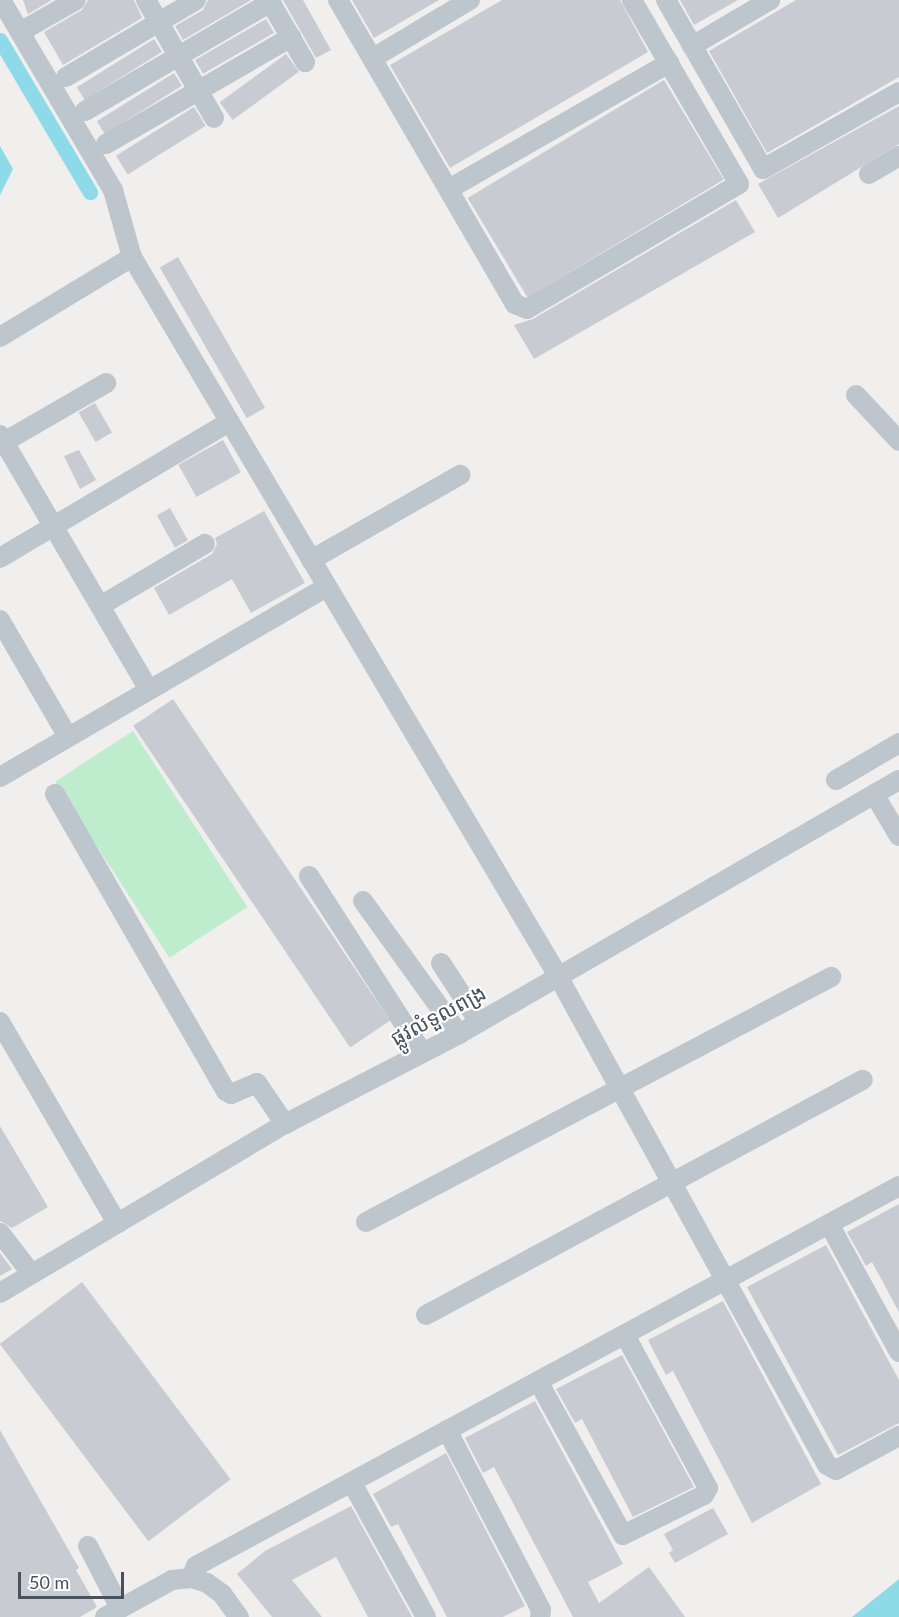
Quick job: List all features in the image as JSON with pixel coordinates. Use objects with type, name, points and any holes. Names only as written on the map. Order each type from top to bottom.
[{"type":"street","points":[[1,0],[113,190],[132,257],[558,976],[724,1281],[830,1469],[836,1470],[899,1436]]},
{"type":"street","points":[[20,32],[76,0]]},
{"type":"street","points":[[146,0],[214,118]]},
{"type":"street","points":[[66,77],[196,0]]},
{"type":"street","points":[[338,0],[515,304],[527,309],[739,184],[632,0]]},
{"type":"street","points":[[373,58],[470,0]]},
{"type":"street","points":[[666,0],[763,170],[899,92]]},
{"type":"street","points":[[692,46],[770,0]]},
{"type":"street","points":[[86,111],[270,1],[305,62]]},
{"type":"street","points":[[106,144],[291,37]]},
{"type":"street","points":[[449,189],[669,63]]},
{"type":"street","points":[[869,174],[899,156]]},
{"type":"street","points":[[0,337],[132,257]]},
{"type":"street","points":[[106,383],[2,439],[149,690]]},
{"type":"street","points":[[856,395],[899,441]]},
{"type":"street","points":[[0,558],[230,422]]},
{"type":"street","points":[[312,560],[460,476]]},
{"type":"street","points":[[100,606],[205,544]]},
{"type":"street","points":[[0,777],[327,587]]},
{"type":"street","points":[[3,632],[68,737]]},
{"type":"street","points":[[836,780],[899,743]]},
{"type":"street","name":"ផ្លូវលំទួលពង្រ","points":[[0,1293],[285,1124],[459,1034],[899,780]]},
{"type":"street","points":[[55,794],[226,1091],[231,1094],[257,1083],[285,1124]]},
{"type":"street","points":[[874,794],[899,836]]},
{"type":"street","points":[[309,876],[422,1052]]},
{"type":"street","points":[[363,901],[459,1034]]},
{"type":"street","points":[[441,963],[479,1022]]},
{"type":"street","points":[[366,1222],[620,1091],[831,977]]},
{"type":"street","points":[[0,1022],[5,1043],[117,1223]]},
{"type":"street","points":[[426,1315],[863,1080]]},
{"type":"street","points":[[191,1578],[196,1566],[899,1186]]},
{"type":"street","points":[[829,1224],[899,1352]]},
{"type":"street","points":[[0,1233],[31,1273]]},
{"type":"street","points":[[538,1381],[624,1535],[686,1505],[704,1495],[708,1488],[625,1335]]},
{"type":"street","points":[[447,1430],[541,1611],[540,1617]]},
{"type":"street","points":[[352,1483],[426,1617]]},
{"type":"street","points":[[88,1546],[113,1613],[172,1580],[191,1578],[207,1583],[222,1594],[239,1617]]},
{"type":"green space","points":[[133,731],[247,907],[169,958],[55,782]]},
{"type":"water","points":[[0,146],[13,169],[0,195]]},
{"type":"water","points":[[899,1579],[899,1617],[852,1617]]},
{"type":"building","points":[[23,0],[52,0],[28,14]]},
{"type":"building","points":[[88,0],[134,0],[142,18],[63,65],[44,32],[82,10]]},
{"type":"building","points":[[208,0],[251,0],[183,40],[175,26],[203,10]]},
{"type":"building","points":[[283,0],[303,0],[331,50],[316,58]]},
{"type":"building","points":[[352,0],[439,0],[374,38]]},
{"type":"building","points":[[502,0],[620,0],[648,52],[450,168],[390,65]]},
{"type":"building","points":[[680,0],[738,0],[694,25]]},
{"type":"building","points":[[796,0],[899,0],[899,77],[767,153],[709,51]]},
{"type":"building","points":[[266,19],[274,33],[203,74],[195,60]]},
{"type":"building","points":[[154,39],[162,52],[85,100],[77,87]]},
{"type":"building","points":[[286,54],[299,72],[233,120],[220,102]]},
{"type":"building","points":[[174,73],[182,86],[105,134],[97,121]]},
{"type":"building","points":[[664,80],[724,179],[527,297],[468,198]]},
{"type":"building","points":[[899,106],[899,144],[778,218],[758,184]]},
{"type":"building","points":[[194,107],[206,126],[128,174],[116,156]]},
{"type":"building","points":[[736,200],[755,232],[534,359],[514,325],[533,319]]},
{"type":"building","points":[[178,257],[265,408],[247,418],[160,268]]},
{"type":"building","points":[[95,403],[112,432],[96,442],[79,412]]},
{"type":"building","points":[[223,440],[241,472],[196,497],[178,465]]},
{"type":"building","points":[[79,450],[96,480],[80,489],[64,456]]},
{"type":"building","points":[[170,508],[188,540],[175,548],[157,515]]},
{"type":"building","points":[[264,511],[305,583],[251,613],[232,579],[169,615],[154,588],[212,554],[217,544],[215,538]]},
{"type":"building","points":[[173,699],[390,1021],[350,1048],[133,726]]},
{"type":"building","points":[[0,1126],[48,1207],[12,1228],[0,1221]]},
{"type":"building","points":[[899,1204],[899,1312],[872,1262],[866,1266],[847,1232]]},
{"type":"building","points":[[826,1245],[899,1380],[899,1423],[838,1455],[747,1287]]},
{"type":"building","points":[[0,1253],[12,1269],[0,1276]]},
{"type":"building","points":[[82,1282],[231,1479],[148,1541],[0,1344]]},
{"type":"building","points":[[723,1301],[821,1484],[752,1523],[673,1371],[666,1375],[648,1340]]},
{"type":"building","points":[[622,1355],[694,1487],[633,1517],[582,1419],[575,1423],[556,1389]]},
{"type":"building","points":[[535,1401],[623,1564],[588,1582],[599,1603],[649,1567],[685,1617],[573,1617],[494,1467],[483,1473],[465,1438]]},
{"type":"building","points":[[0,1430],[79,1568],[76,1570],[97,1607],[80,1617],[0,1617]]},
{"type":"building","points":[[446,1453],[525,1606],[503,1617],[447,1617],[398,1524],[391,1527],[373,1494]]},
{"type":"building","points":[[351,1506],[412,1617],[368,1617],[336,1557],[292,1580],[322,1617],[272,1617],[237,1574],[265,1551]]},
{"type":"building","points":[[713,1508],[728,1534],[675,1563],[669,1553],[673,1550],[664,1534]]},
{"type":"waterway","points":[[0,40],[90,192]]}]
